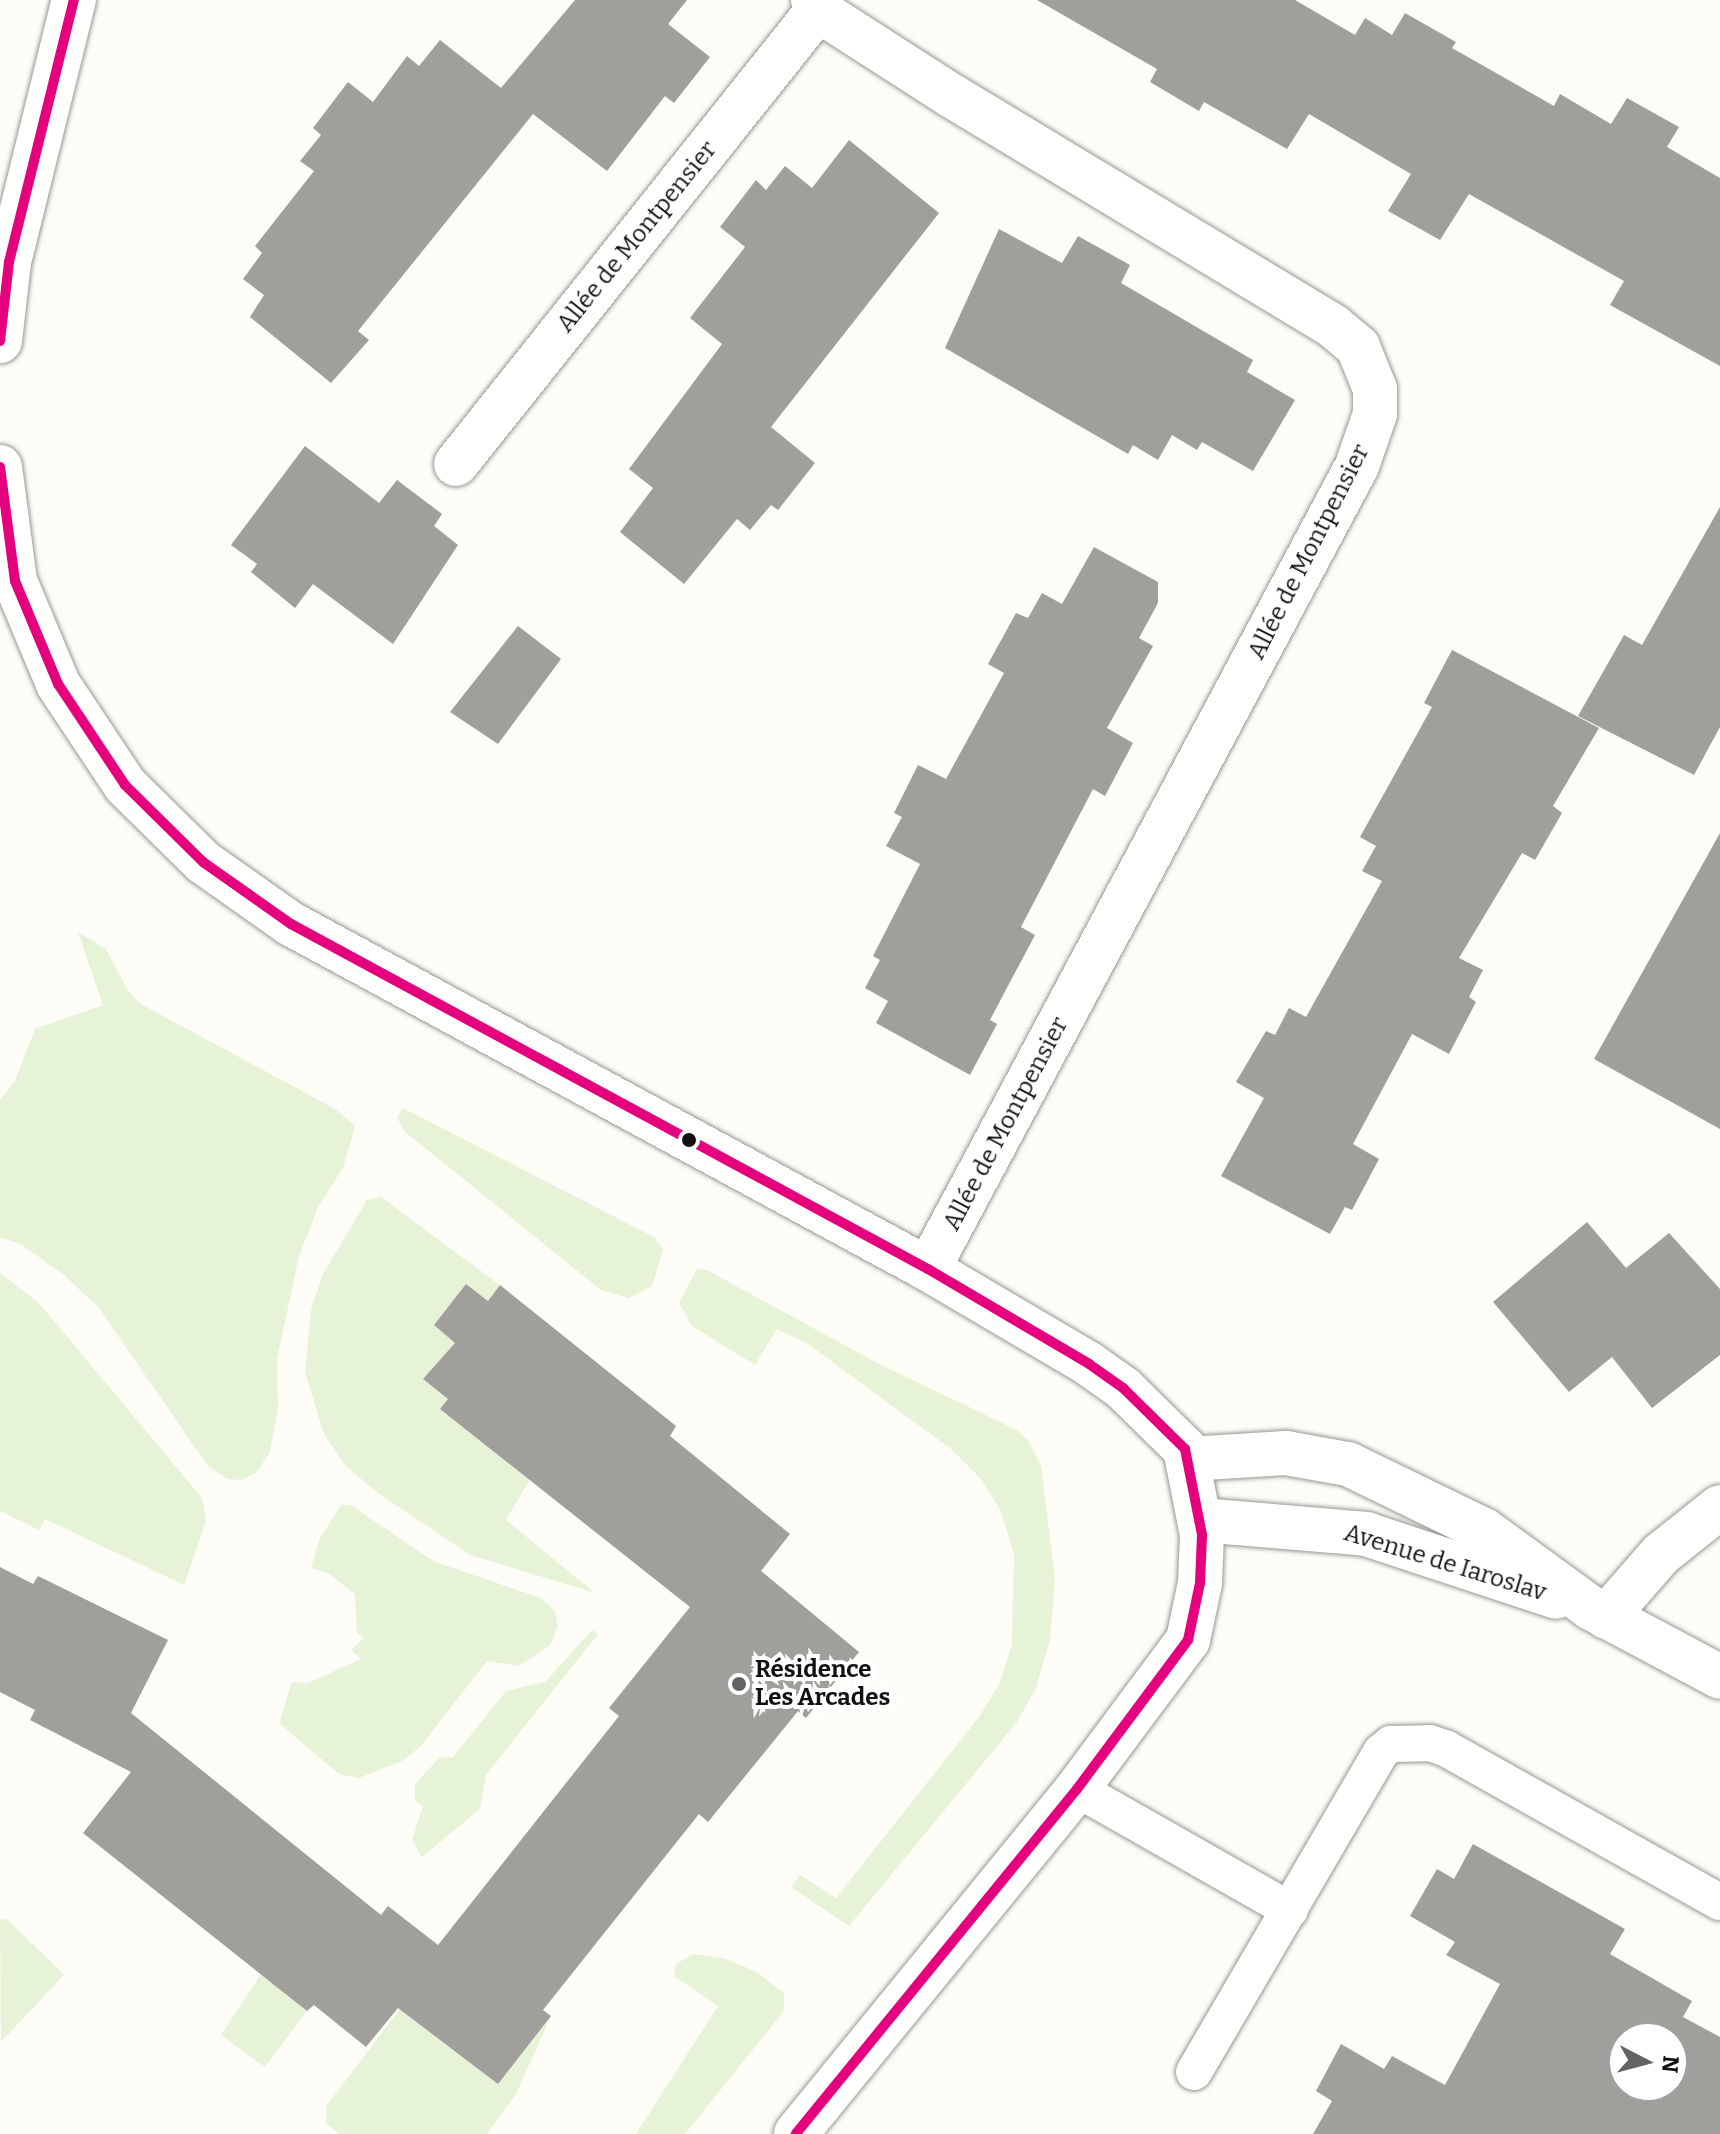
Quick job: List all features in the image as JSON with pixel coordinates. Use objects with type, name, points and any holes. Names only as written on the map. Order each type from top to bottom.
[{"type":"street","points":[[0,341],[9,262],[74,0]]},
{"type":"street","name":"Allée de Montpensier","points":[[456,464],[816,5],[1333,326],[1358,347],[1375,389],[1375,414],[1357,466],[928,1269]]},
{"type":"street","points":[[0,467],[15,581],[58,684],[125,785],[203,862],[291,924],[928,1269],[1123,1388],[1185,1449],[1196,1492],[1200,1583],[1188,1640],[1077,1789],[796,2134]]},
{"type":"street","name":"Avenue de Iaroslav","points":[[1196,1492],[1286,1453],[1348,1464],[1484,1530],[1598,1613],[1720,1677]]},
{"type":"street","name":"Avenue de Iaroslav","points":[[1196,1492],[1366,1534],[1598,1613]]},
{"type":"street","points":[[1598,1613],[1661,1554],[1720,1507]]},
{"type":"lane","points":[[1194,2072],[1381,1752],[1409,1741],[1454,1753],[1720,1902]]},
{"type":"lane","points":[[1077,1789],[1290,1910]]},
{"type":"green space","points":[[78,932],[106,949],[128,991],[141,1004],[337,1110],[355,1126],[343,1168],[319,1205],[299,1256],[277,1359],[278,1408],[270,1452],[256,1473],[242,1480],[227,1479],[207,1465],[99,1308],[64,1275],[22,1245],[0,1237],[0,1100],[15,1081],[35,1029],[103,1005]]},
{"type":"green space","points":[[403,1108],[654,1237],[663,1249],[652,1286],[628,1298],[601,1290],[404,1131],[397,1117]]},
{"type":"green space","points":[[381,1197],[500,1285],[488,1301],[466,1284],[434,1325],[455,1343],[424,1380],[448,1399],[441,1409],[536,1469],[506,1520],[595,1593],[470,1555],[375,1491],[344,1464],[324,1434],[305,1372],[311,1310],[323,1274],[367,1200]]},
{"type":"green space","points":[[697,1269],[707,1270],[877,1363],[1017,1430],[1028,1440],[1041,1466],[1055,1579],[1050,1640],[1036,1688],[1017,1722],[849,1926],[791,1887],[800,1875],[836,1898],[979,1717],[1000,1683],[1012,1644],[1014,1555],[1001,1511],[980,1478],[951,1449],[808,1344],[777,1329],[755,1365],[692,1326],[679,1303]]},
{"type":"green space","points":[[0,1273],[39,1303],[202,1498],[206,1521],[184,1585],[45,1519],[39,1530],[0,1511]]},
{"type":"green space","points":[[341,1505],[351,1505],[433,1561],[541,1598],[555,1611],[558,1626],[550,1645],[519,1666],[487,1661],[420,1747],[402,1761],[359,1778],[339,1774],[279,1723],[292,1682],[308,1683],[361,1659],[351,1650],[364,1638],[357,1633],[355,1594],[328,1573],[311,1568],[320,1538]]},
{"type":"green space","points":[[592,1630],[598,1634],[486,1775],[480,1809],[422,1857],[412,1840],[423,1806],[415,1801],[415,1784],[439,1758],[453,1757],[506,1691],[545,1682]]},
{"type":"green space","points":[[6,1918],[64,1975],[1,2042],[0,1920]]},
{"type":"green space","points":[[693,1954],[726,1959],[757,1972],[784,1993],[784,2011],[685,2134],[636,2134],[718,2006],[674,1976],[676,1964]]},
{"type":"green space","points":[[261,1974],[307,2011],[265,2067],[221,2035]]},
{"type":"green space","points":[[425,1976],[498,2083],[551,2016],[516,2094],[487,2134],[339,2134],[326,2123],[327,2105]]},
{"type":"building","points":[[575,0],[687,0],[668,24],[710,57],[674,103],[665,96],[607,171],[533,114],[358,331],[369,340],[331,383],[250,317],[264,295],[243,279],[262,253],[255,246],[314,171],[300,161],[321,135],[313,128],[348,82],[373,102],[407,56],[419,66],[440,40],[501,88]]},
{"type":"building","points":[[1037,0],[1295,0],[1355,35],[1365,18],[1392,35],[1405,13],[1456,42],[1452,48],[1554,106],[1560,94],[1611,124],[1627,98],[1679,127],[1667,147],[1720,178],[1720,366],[1610,305],[1624,281],[1469,194],[1440,240],[1388,211],[1411,174],[1309,114],[1287,149],[1204,102],[1199,111],[1150,82],[1157,69]]},
{"type":"building","points":[[849,140],[939,213],[771,427],[815,463],[778,510],[771,505],[750,530],[737,519],[684,584],[620,532],[653,488],[629,469],[722,344],[690,318],[745,247],[720,227],[756,180],[766,190],[785,166],[812,188]]},
{"type":"building","points":[[999,229],[1062,263],[1078,236],[1130,265],[1121,283],[1253,360],[1247,372],[1295,400],[1253,471],[1202,442],[1197,450],[1172,435],[1158,460],[1133,445],[1128,454],[945,348]]},
{"type":"building","points":[[305,446],[379,503],[397,480],[442,514],[434,526],[458,545],[393,644],[313,584],[295,608],[251,572],[257,564],[231,545]]},
{"type":"building","points":[[1720,507],[1720,727],[1694,775],[1578,716],[1624,635],[1642,645]]},
{"type":"building","points":[[1094,547],[1158,582],[1158,603],[1139,638],[1153,646],[1107,728],[1133,743],[1105,796],[1093,789],[1021,927],[1035,935],[990,1020],[997,1024],[970,1075],[876,1023],[888,1001],[865,988],[880,960],[873,956],[920,864],[886,846],[902,817],[894,813],[918,765],[946,779],[1004,673],[988,664],[1016,613],[1028,618],[1042,593],[1062,604]]},
{"type":"building","points":[[518,626],[561,659],[498,744],[450,712]]},
{"type":"building","points":[[1452,650],[1599,728],[1553,806],[1562,813],[1535,860],[1522,853],[1459,958],[1483,970],[1469,997],[1476,1002],[1449,1054],[1412,1034],[1353,1144],[1379,1159],[1352,1210],[1345,1207],[1330,1234],[1221,1176],[1264,1098],[1236,1082],[1266,1031],[1275,1035],[1289,1008],[1306,1017],[1382,881],[1362,871],[1376,846],[1360,837],[1432,707],[1424,703]]},
{"type":"building","points":[[1720,833],[1720,1129],[1594,1059]]},
{"type":"building","points":[[1587,1222],[1626,1268],[1669,1233],[1720,1289],[1720,1355],[1652,1408],[1612,1357],[1569,1392],[1493,1302]]},
{"type":"building","name":"Résidence Les Arcades","points":[[466,1284],[488,1301],[500,1285],[676,1426],[670,1436],[790,1534],[761,1571],[859,1652],[806,1718],[798,1711],[708,1822],[699,1814],[543,2010],[551,2016],[498,2084],[398,2008],[366,2047],[314,2005],[307,2011],[83,1833],[131,1772],[30,1720],[35,1710],[0,1692],[0,1567],[33,1584],[38,1576],[168,1640],[131,1713],[381,1915],[388,1906],[438,1945],[619,1716],[609,1708],[690,1607],[440,1409],[448,1399],[423,1379],[455,1343],[434,1325]]},
{"type":"building","points":[[1473,1844],[1625,1929],[1610,1954],[1692,2001],[1683,2017],[1720,2037],[1720,2134],[1313,2134],[1332,2101],[1316,2091],[1341,2044],[1384,2069],[1392,2056],[1445,2085],[1500,1984],[1446,1955],[1455,1942],[1410,1916],[1437,1869],[1454,1879]]},
{"type":"transit line","points":[[0,341],[9,262],[74,0]]},
{"type":"transit line","points":[[0,467],[15,581],[58,684],[125,785],[203,862],[291,924],[928,1269],[1089,1364],[1123,1388],[1185,1449],[1202,1535],[1200,1583],[1188,1640],[1077,1789],[796,2134]]},
{"type":"place","name":"Résidence Les Arcades","points":[[739,1684]]}]
